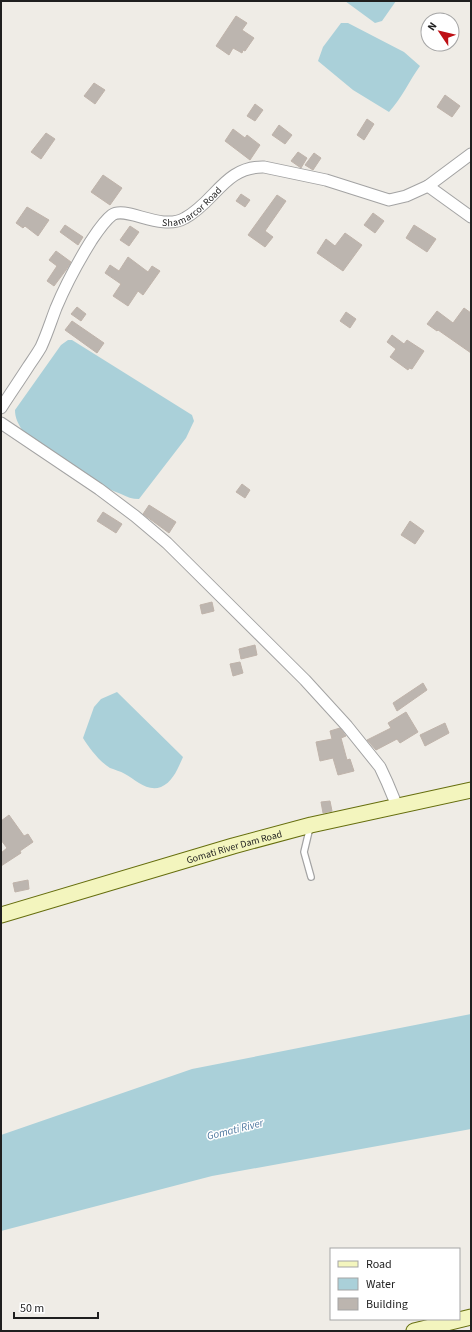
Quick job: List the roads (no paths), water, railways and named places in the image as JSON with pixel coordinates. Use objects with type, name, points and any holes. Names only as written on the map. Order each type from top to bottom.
[{"type":"main road","name":"Gomati River Dam Road","points":[[1,915],[233,846],[311,825],[471,790]]},
{"type":"main road","points":[[460,1320],[471,1317]]},
{"type":"main road","points":[[414,1331],[459,1320]]},
{"type":"street","name":"Shamarcor Road","points":[[1,408],[40,348],[57,306],[78,262],[95,236],[113,214],[121,212],[156,222],[170,223],[184,219],[197,210],[230,177],[244,169],[253,167],[264,167],[326,180],[389,200],[406,196],[428,186],[471,154]]},
{"type":"street","points":[[428,186],[471,217]]},
{"type":"street","points":[[1,423],[135,516],[167,543],[305,680],[347,726],[380,767],[396,806]]},
{"type":"lane","points":[[311,825],[310,834],[306,842],[304,852],[311,877]]},
{"type":"water","points":[[345,1],[396,1],[382,21],[375,23]]},
{"type":"water","points":[[341,23],[348,23],[404,52],[420,66],[398,101],[389,112],[353,90],[318,61],[323,47]]},
{"type":"water","points":[[68,340],[72,340],[192,415],[194,421],[186,438],[139,499],[127,497],[82,474],[22,430],[18,423],[15,410],[61,345]]},
{"type":"water","points":[[117,692],[183,757],[172,778],[161,787],[146,787],[123,773],[110,768],[102,762],[83,738],[94,707],[101,699]]},
{"type":"water","name":"Gomati River","points":[[471,1014],[471,1129],[212,1176],[1,1231],[1,1135],[192,1069]]}]
